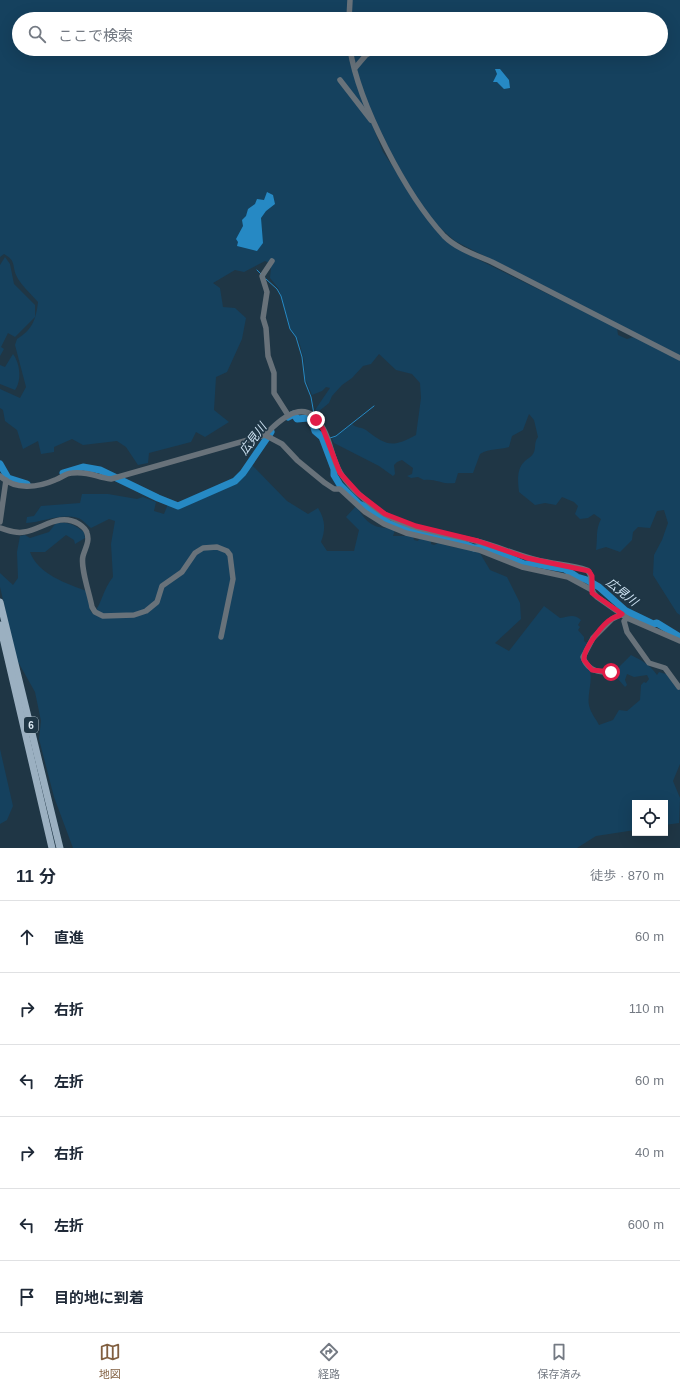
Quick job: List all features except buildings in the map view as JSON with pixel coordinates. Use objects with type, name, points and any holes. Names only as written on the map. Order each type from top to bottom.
[{"type":"main road","name":"6","points":[[0,602],[60,848]]},
{"type":"main road","name":"6","points":[[0,625],[52,848]]},
{"type":"street","points":[[349,12],[350,0]]},
{"type":"street","points":[[352,56],[375,125],[398,169],[413,193],[445,236],[454,244],[680,358]]},
{"type":"street","points":[[355,68],[365,56]]},
{"type":"street","points":[[340,80],[375,125]]},
{"type":"street","points":[[272,261],[262,275],[267,292],[263,318],[266,328],[268,356],[274,373],[274,393],[288,415]]},
{"type":"street","points":[[0,476],[6,480],[31,487],[43,485],[69,473],[80,472],[94,473],[111,480],[267,436],[274,425],[288,415],[300,410],[314,418],[323,429],[338,468],[347,483],[375,508],[400,521],[416,526],[478,541],[537,560],[585,569],[590,573],[592,578],[591,589]]},
{"type":"street","points":[[267,436],[282,444],[297,460],[334,489],[340,489],[347,483]]},
{"type":"street","points":[[0,522],[6,480]]},
{"type":"street","points":[[340,489],[370,516],[397,530],[462,545],[522,567],[563,576],[591,589],[597,598],[628,618],[680,641]]},
{"type":"street","points":[[0,528],[23,533],[54,521],[64,520],[81,525],[87,534],[87,544],[82,557],[82,565],[92,608],[95,612],[103,616],[134,615],[146,611],[157,602],[162,586],[182,572],[194,553],[210,547],[223,549],[230,555],[233,579],[221,637]]},
{"type":"street","points":[[614,668],[611,672],[595,671],[592,670],[583,658],[593,638],[612,619],[622,614]]},
{"type":"street","points":[[628,618],[624,620],[626,632],[649,663],[665,668],[680,687]]},
{"type":"shaded area","points":[[0,0],[680,0],[680,356],[455,241],[441,229],[428,215],[417,199],[393,158],[371,112],[356,68],[354,56],[668,56],[668,12],[12,12],[12,56],[350,56],[366,109],[383,152],[428,219],[467,254],[617,328],[618,335],[627,339],[634,337],[680,359],[680,615],[677,613],[653,575],[654,555],[662,540],[668,523],[664,510],[657,511],[650,528],[638,527],[633,532],[632,540],[620,552],[606,547],[596,550],[597,531],[601,519],[594,514],[588,518],[580,519],[575,514],[578,506],[574,502],[562,497],[556,505],[545,503],[535,505],[519,492],[518,476],[520,468],[522,464],[533,454],[538,437],[534,420],[529,414],[523,430],[512,436],[509,447],[487,451],[480,454],[473,473],[458,473],[455,483],[424,480],[418,477],[411,478],[407,476],[412,474],[413,468],[402,460],[394,465],[395,474],[393,476],[379,466],[334,443],[332,439],[352,424],[366,430],[385,442],[390,443],[401,442],[416,435],[421,398],[420,383],[412,374],[396,370],[379,354],[371,364],[363,366],[352,378],[342,385],[332,396],[329,403],[318,412],[315,410],[330,388],[326,387],[322,391],[312,395],[305,378],[304,360],[299,341],[290,329],[279,289],[270,278],[271,267],[269,263],[265,261],[244,272],[235,270],[213,283],[220,288],[223,307],[235,308],[246,318],[242,339],[227,372],[216,377],[214,410],[229,422],[205,437],[196,432],[191,442],[149,453],[148,463],[138,465],[126,447],[117,441],[83,445],[72,439],[54,447],[54,452],[41,454],[38,441],[23,449],[17,430],[5,421],[3,410],[0,408],[0,389],[20,398],[26,387],[15,345],[17,339],[30,328],[36,314],[38,302],[16,275],[13,263],[10,259],[4,254],[0,257]]},
{"type":"shaded area","points":[[5,257],[10,264],[14,284],[35,305],[35,317],[15,337],[8,333],[1,347],[4,349],[0,356],[0,265]]},
{"type":"shaded area","points":[[13,354],[19,367],[19,382],[15,390],[0,384],[0,365],[5,367]]},
{"type":"shaded area","points":[[251,464],[287,501],[308,514],[318,508],[324,524],[324,533],[321,542],[327,551],[354,551],[359,530],[346,517],[356,506],[371,524],[386,528],[387,526],[395,530],[393,536],[413,536],[414,540],[418,541],[420,537],[431,540],[431,544],[434,545],[438,543],[457,548],[465,540],[475,545],[490,570],[507,577],[520,603],[521,619],[495,643],[509,651],[544,606],[560,618],[571,616],[581,620],[578,625],[580,627],[578,630],[584,637],[584,641],[588,644],[581,662],[586,665],[591,675],[589,705],[599,725],[613,720],[619,710],[627,711],[640,700],[641,685],[644,682],[646,683],[649,679],[647,675],[634,677],[627,674],[625,680],[627,685],[625,687],[618,679],[618,668],[631,655],[652,668],[657,675],[659,672],[669,675],[680,684],[680,764],[673,781],[680,798],[679,823],[668,825],[668,800],[632,800],[632,830],[596,836],[577,848],[73,848],[54,797],[39,739],[41,721],[35,692],[17,660],[0,587],[0,573],[13,585],[18,578],[17,552],[20,536],[25,535],[30,538],[49,532],[56,523],[67,523],[74,526],[84,532],[85,538],[75,544],[74,540],[66,535],[45,552],[30,552],[34,560],[46,572],[62,581],[87,591],[90,610],[93,614],[99,606],[107,586],[113,577],[111,544],[115,521],[109,519],[91,528],[80,519],[71,517],[58,517],[26,523],[27,517],[34,516],[41,506],[80,503],[82,494],[108,494],[137,499],[143,497],[156,502],[154,511],[164,514],[168,504],[178,507],[235,482]]},
{"type":"shaded area","points":[[0,749],[13,806],[7,820],[0,824]]},
{"type":"water","points":[[495,69],[500,69],[509,80],[510,88],[504,89],[497,82],[493,82],[497,74]]},
{"type":"water","points":[[267,192],[273,195],[275,204],[266,211],[261,218],[263,243],[257,251],[237,246],[238,242],[236,239],[243,226],[242,220],[246,216],[248,209],[255,204],[257,199],[264,200]]},
{"type":"waterway","points":[[257,270],[261,274]]},
{"type":"waterway","points":[[266,279],[277,289],[281,296],[290,329],[296,337],[302,357],[305,382],[311,397],[314,414]]},
{"type":"waterway","points":[[330,438],[336,436],[374,406]]},
{"type":"waterway","name":"広見川","points":[[288,417],[294,414],[297,419],[308,418],[312,421],[315,431],[322,437],[334,469],[334,475],[340,485],[359,504],[371,509],[388,523],[416,533],[454,540],[474,548],[485,547],[524,564],[536,564],[565,569],[577,577],[587,580],[599,587],[626,611],[653,624],[657,623],[680,637]]},
{"type":"waterway","name":"広見川","points":[[63,473],[83,467],[100,470],[178,506],[235,481],[243,473],[271,432]]},
{"type":"waterway","name":"広見川","points":[[0,464],[8,478],[27,484]]},
{"type":"route","points":[[316,420],[325,433],[340,473],[359,494],[375,508],[385,514],[416,526],[478,541],[527,558],[589,571],[592,576],[592,593],[597,598],[622,614],[614,617],[593,638],[583,658],[592,670],[611,672]]}]
